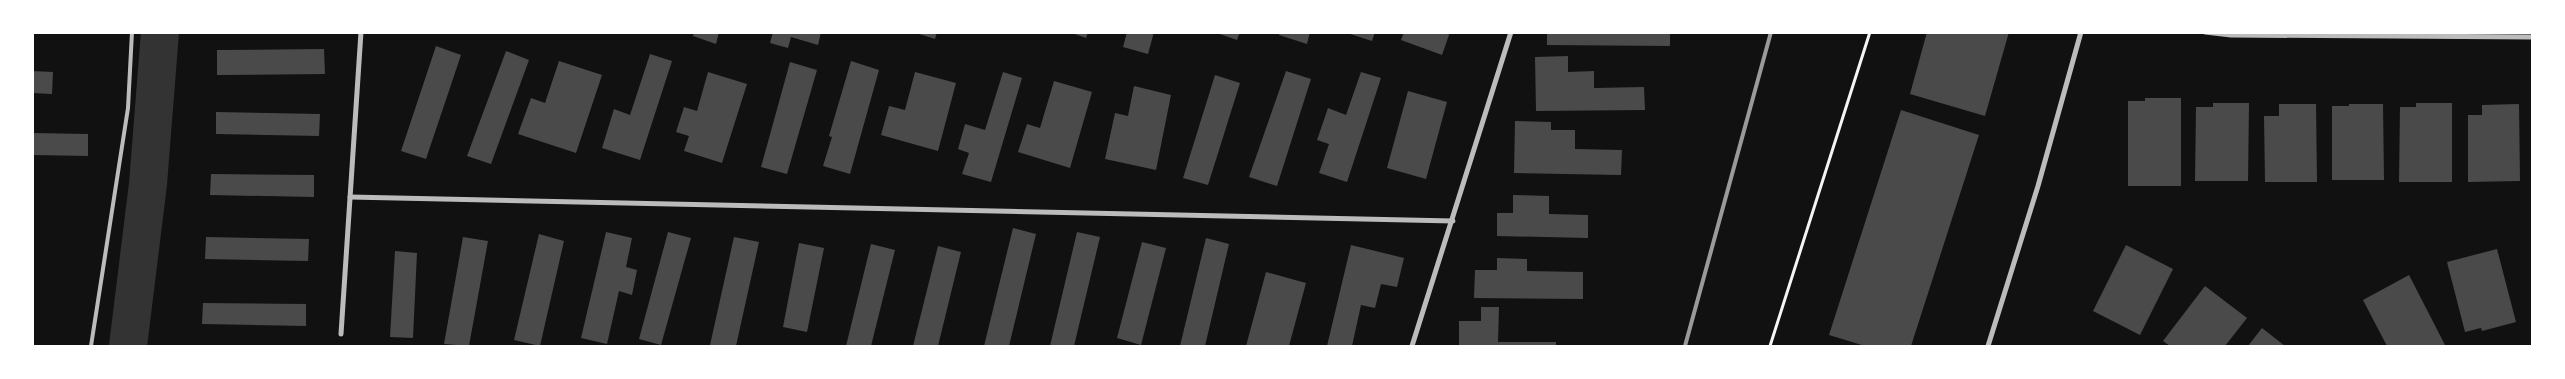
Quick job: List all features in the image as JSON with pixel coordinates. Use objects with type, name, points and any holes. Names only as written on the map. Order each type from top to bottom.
[{"type":"street","points":[[341,334],[361,32]]},
{"type":"street","points":[[1412,346],[1453,221],[1511,32]]},
{"type":"street","points":[[1988,346],[2038,186],[2081,32]]},
{"type":"street","points":[[2205,32],[2231,35],[2532,37]]},
{"type":"street","points":[[350,197],[1453,221]]},
{"type":"lane","points":[[91,346],[128,108],[132,32]]},
{"type":"path","points":[[1770,346],[1870,32]]},
{"type":"building","points":[[694,32],[719,32],[716,44],[693,36]]},
{"type":"building","points":[[773,32],[821,32],[818,45],[791,37],[788,48],[770,43]]},
{"type":"building","points":[[913,32],[937,32],[935,39]]},
{"type":"building","points":[[1069,32],[1088,32],[1086,38]]},
{"type":"building","points":[[1127,32],[1154,32],[1148,54],[1123,47]]},
{"type":"building","points":[[1214,32],[1240,32],[1237,40]]},
{"type":"building","points":[[1279,32],[1310,32],[1307,44],[1279,35]]},
{"type":"building","points":[[1344,32],[1375,32],[1372,41]]},
{"type":"building","points":[[1404,32],[1450,32],[1442,55],[1401,40]]},
{"type":"building","points":[[1547,32],[1670,32],[1670,46],[1547,45]]},
{"type":"building","points":[[1927,32],[2009,32],[1985,116],[1910,94]]},
{"type":"building","points":[[436,46],[461,55],[426,159],[401,151]]},
{"type":"building","points":[[324,49],[325,74],[217,75],[217,50]]},
{"type":"building","points":[[506,51],[529,60],[491,164],[467,156]]},
{"type":"building","points":[[650,54],[672,61],[640,160],[602,148],[614,109],[630,115]]},
{"type":"building","points":[[1568,56],[1568,72],[1594,71],[1594,88],[1644,87],[1645,110],[1536,111],[1535,57]]},
{"type":"building","points":[[559,61],[602,75],[576,153],[518,134],[531,98],[545,103]]},
{"type":"building","points":[[851,61],[879,70],[850,174],[823,166],[832,137],[829,136]]},
{"type":"building","points":[[790,62],[817,70],[787,174],[761,167]]},
{"type":"building","points":[[32,71],[53,72],[52,94],[32,93]]},
{"type":"building","points":[[1286,71],[1311,79],[1277,186],[1249,177]]},
{"type":"building","points":[[708,72],[747,84],[722,163],[684,151],[689,136],[676,132],[684,107],[697,111]]},
{"type":"building","points":[[915,72],[956,83],[938,151],[881,135],[889,106],[905,110]]},
{"type":"building","points":[[1003,72],[1022,78],[991,182],[962,174],[969,153],[958,149],[965,124],[985,130]]},
{"type":"building","points":[[1361,72],[1381,78],[1347,182],[1319,173],[1329,144],[1317,140],[1328,108],[1346,115]]},
{"type":"building","points":[[1215,75],[1240,83],[1208,185],[1183,178]]},
{"type":"building","points":[[1054,81],[1092,92],[1070,168],[1018,152],[1027,124],[1040,128]]},
{"type":"building","points":[[1134,86],[1171,95],[1156,170],[1105,159],[1115,113],[1128,116]]},
{"type":"building","points":[[1408,91],[1447,102],[1426,179],[1387,168]]},
{"type":"building","points":[[2145,98],[2181,98],[2181,186],[2128,186],[2128,101],[2145,101]]},
{"type":"building","points":[[2213,103],[2249,103],[2248,181],[2195,181],[2196,107],[2213,107]]},
{"type":"building","points":[[2416,103],[2452,103],[2452,182],[2399,182],[2400,107],[2416,107]]},
{"type":"building","points":[[2279,104],[2316,104],[2317,182],[2265,182],[2264,116],[2279,116]]},
{"type":"building","points":[[2349,104],[2383,104],[2384,180],[2332,180],[2332,106],[2349,106]]},
{"type":"building","points":[[2519,104],[2520,181],[2468,182],[2468,115],[2482,115],[2482,105]]},
{"type":"building","points":[[1901,110],[1979,135],[1911,346],[1865,346],[1829,335]]},
{"type":"building","points":[[216,112],[320,114],[319,136],[216,134]]},
{"type":"building","points":[[1515,121],[1551,122],[1551,130],[1575,130],[1575,149],[1622,150],[1621,175],[1514,173]]},
{"type":"building","points":[[32,133],[88,134],[88,156],[32,155]]},
{"type":"building","points":[[211,174],[314,175],[314,197],[210,195]]},
{"type":"building","points":[[1513,195],[1549,196],[1549,214],[1588,215],[1588,238],[1497,236],[1497,213],[1513,213]]},
{"type":"building","points":[[1013,228],[1036,234],[1009,346],[984,346]]},
{"type":"building","points":[[606,232],[632,238],[626,267],[637,270],[632,295],[619,291],[607,344],[581,338]]},
{"type":"building","points":[[668,232],[691,238],[661,345],[639,339]]},
{"type":"building","points":[[1077,232],[1100,237],[1074,346],[1050,346]]},
{"type":"building","points":[[539,234],[564,241],[540,346],[514,340]]},
{"type":"building","points":[[206,237],[309,239],[308,261],[205,259]]},
{"type":"building","points":[[463,237],[488,241],[469,346],[444,344]]},
{"type":"building","points":[[734,237],[759,242],[736,346],[715,346],[710,345]]},
{"type":"building","points":[[1206,238],[1229,244],[1205,346],[1180,346]]},
{"type":"building","points":[[1142,242],[1166,248],[1141,345],[1117,338]]},
{"type":"building","points":[[799,243],[824,248],[807,332],[783,327]]},
{"type":"building","points":[[871,244],[895,250],[871,346],[846,346]]},
{"type":"building","points":[[1351,245],[1404,258],[1397,287],[1381,284],[1375,308],[1361,305],[1352,346],[1327,346]]},
{"type":"building","points":[[2126,245],[2173,269],[2140,335],[2093,311]]},
{"type":"building","points":[[938,246],[961,252],[938,346],[913,346]]},
{"type":"building","points":[[2497,249],[2516,322],[2482,331],[2481,328],[2465,332],[2447,262]]},
{"type":"building","points":[[395,251],[417,253],[413,338],[390,337]]},
{"type":"building","points":[[1497,258],[1527,259],[1527,271],[1583,272],[1583,299],[1474,298],[1475,270],[1497,270]]},
{"type":"building","points":[[1266,272],[1306,283],[1289,346],[1246,346]]},
{"type":"building","points":[[2409,275],[2445,345],[2387,346],[2363,300]]},
{"type":"building","points":[[2205,286],[2247,318],[2225,346],[2170,346],[2163,341]]},
{"type":"building","points":[[203,303],[306,304],[306,326],[202,324]]},
{"type":"building","points":[[1481,307],[1499,307],[1498,342],[1556,342],[1556,346],[1459,346],[1459,321],[1481,321]]},
{"type":"building","points":[[2262,328],[2285,346],[2248,346]]},
{"type":"waterway","points":[[128,346],[148,184],[160,32]]},
{"type":"railway","points":[[1685,346],[1771,32]]}]
